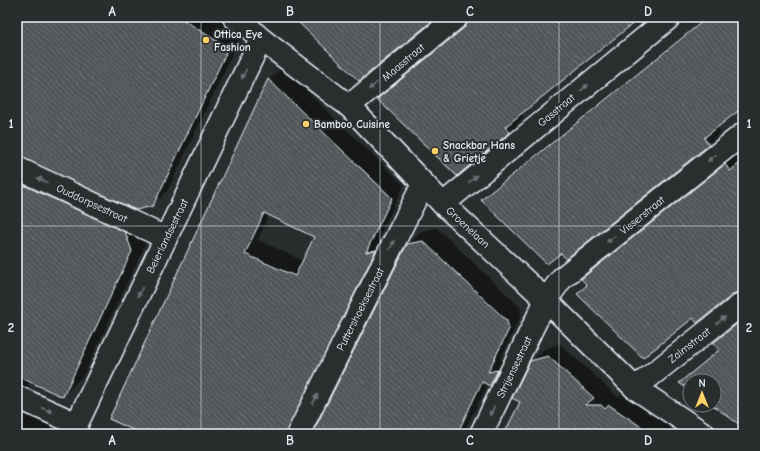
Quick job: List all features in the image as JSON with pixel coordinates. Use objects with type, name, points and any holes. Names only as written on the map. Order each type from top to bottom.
[{"type":"street","name":"Maasstraat","points":[[349,106],[457,17]]},
{"type":"street","name":"Gasstraat","points":[[443,204],[670,17]]},
{"type":"street","name":"Groenelaan","points":[[243,19],[261,39],[349,106],[443,204],[546,300],[635,388],[704,434]]},
{"type":"street","name":"Beierlandsestraat","points":[[74,429],[261,39]]},
{"type":"street","name":"Visserstraat","points":[[546,300],[562,278],[743,134]]},
{"type":"street","name":"Ouddorpsestraat","points":[[17,168],[166,238]]},
{"type":"street","name":"Puttershoeksestraat","points":[[298,434],[423,184]]},
{"type":"street","name":"Strijensestraat","points":[[481,434],[546,300]]},
{"type":"street","name":"Zalmstraat","points":[[635,388],[743,303]]},
{"type":"street","points":[[17,397],[74,429]]},
{"type":"building","points":[[17,17],[179,17],[223,45],[226,53],[153,206],[136,210],[17,156]]},
{"type":"building","points":[[293,17],[437,17],[359,81]]},
{"type":"building","points":[[469,17],[641,17],[505,127],[510,132],[457,176],[377,99],[465,27]]},
{"type":"building","points":[[708,17],[743,17],[743,107],[704,138],[709,145],[566,259],[561,253],[547,264],[481,200]]},
{"type":"building","points":[[268,79],[392,198],[366,252],[376,250],[286,434],[142,434],[109,419]],"holes":[[[264,213],[314,237],[295,276],[245,254]]]},
{"type":"building","points":[[743,160],[743,291],[735,293],[697,323],[693,318],[643,358],[577,294],[587,285],[581,279],[725,164],[730,171]]},
{"type":"building","points":[[17,182],[125,232],[132,251],[63,397],[17,376]]},
{"type":"building","points":[[423,241],[507,321],[509,329],[488,372],[498,370],[490,386],[482,382],[457,434],[312,434],[407,244]]},
{"type":"building","points":[[743,319],[743,427],[722,412],[722,373],[691,373],[719,350],[713,343]]},
{"type":"building","points":[[548,356],[594,398],[585,405],[601,405],[605,409],[609,405],[652,434],[504,434],[520,402],[512,398],[530,361]]},
{"type":"place","name":"Ottica Eye Fashion","points":[[206,40]]},
{"type":"place","name":"Bamboo Cuisine","points":[[306,124]]},
{"type":"place","name":"Snackbar Hans & Grietje","points":[[435,151]]}]
